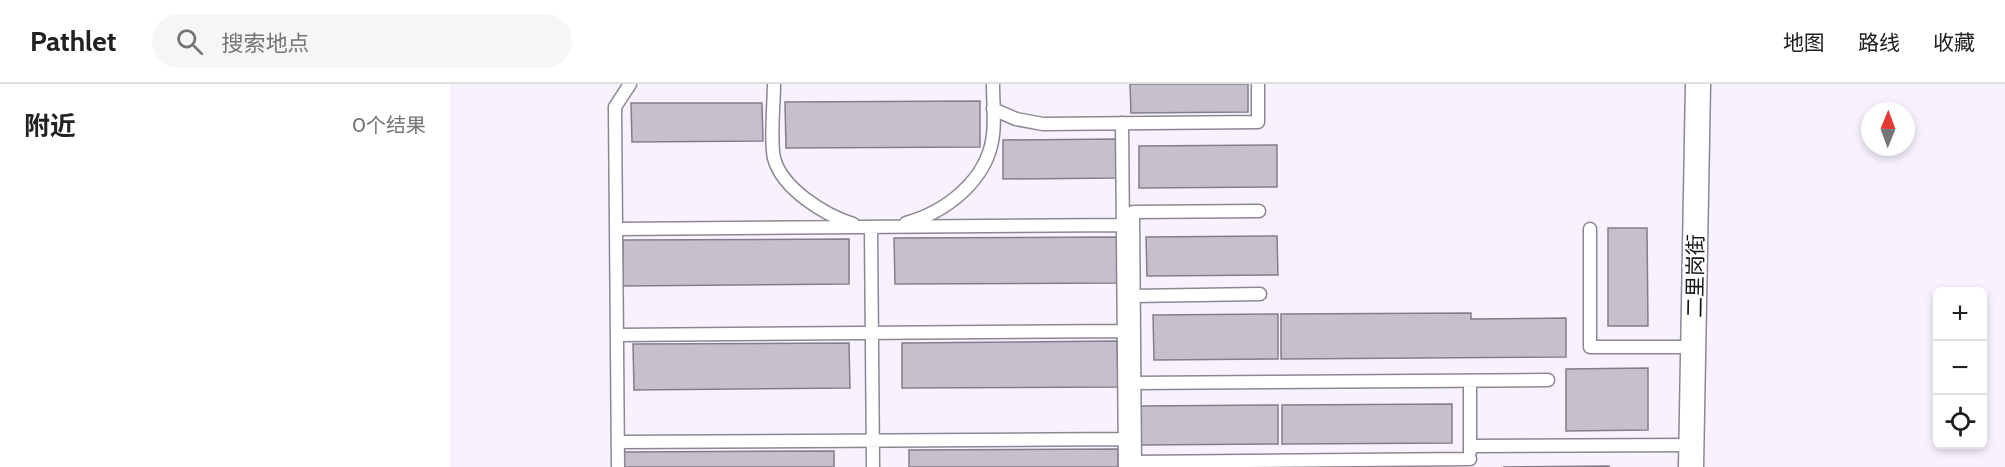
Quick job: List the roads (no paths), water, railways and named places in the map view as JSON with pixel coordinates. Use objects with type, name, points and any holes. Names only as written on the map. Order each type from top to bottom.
[{"type":"street","name":"二里岗街","points":[[1691,456],[1698,84]]},
{"type":"lane","points":[[618,467],[615,107],[630,84]]},
{"type":"lane","points":[[774,84],[774,158],[783,175],[795,190],[826,213],[844,221],[871,227],[920,219],[945,206],[967,187],[987,155],[993,136],[993,84]]},
{"type":"lane","points":[[993,109],[1029,122],[1258,122],[1258,84]]},
{"type":"lane","points":[[1122,123],[1125,439],[1132,465]]},
{"type":"lane","points":[[1132,465],[1133,212],[1259,212]]},
{"type":"lane","points":[[616,229],[1123,225]]},
{"type":"lane","points":[[871,227],[873,467]]},
{"type":"lane","points":[[1590,229],[1590,347],[1694,347]]},
{"type":"lane","points":[[1133,296],[1260,294]]},
{"type":"lane","points":[[617,335],[1124,331]]},
{"type":"lane","points":[[1134,383],[1548,380]]},
{"type":"lane","points":[[1132,465],[1470,463],[1470,381]]},
{"type":"lane","points":[[618,442],[1125,439]]},
{"type":"lane","points":[[1470,446],[1691,456]]}]
